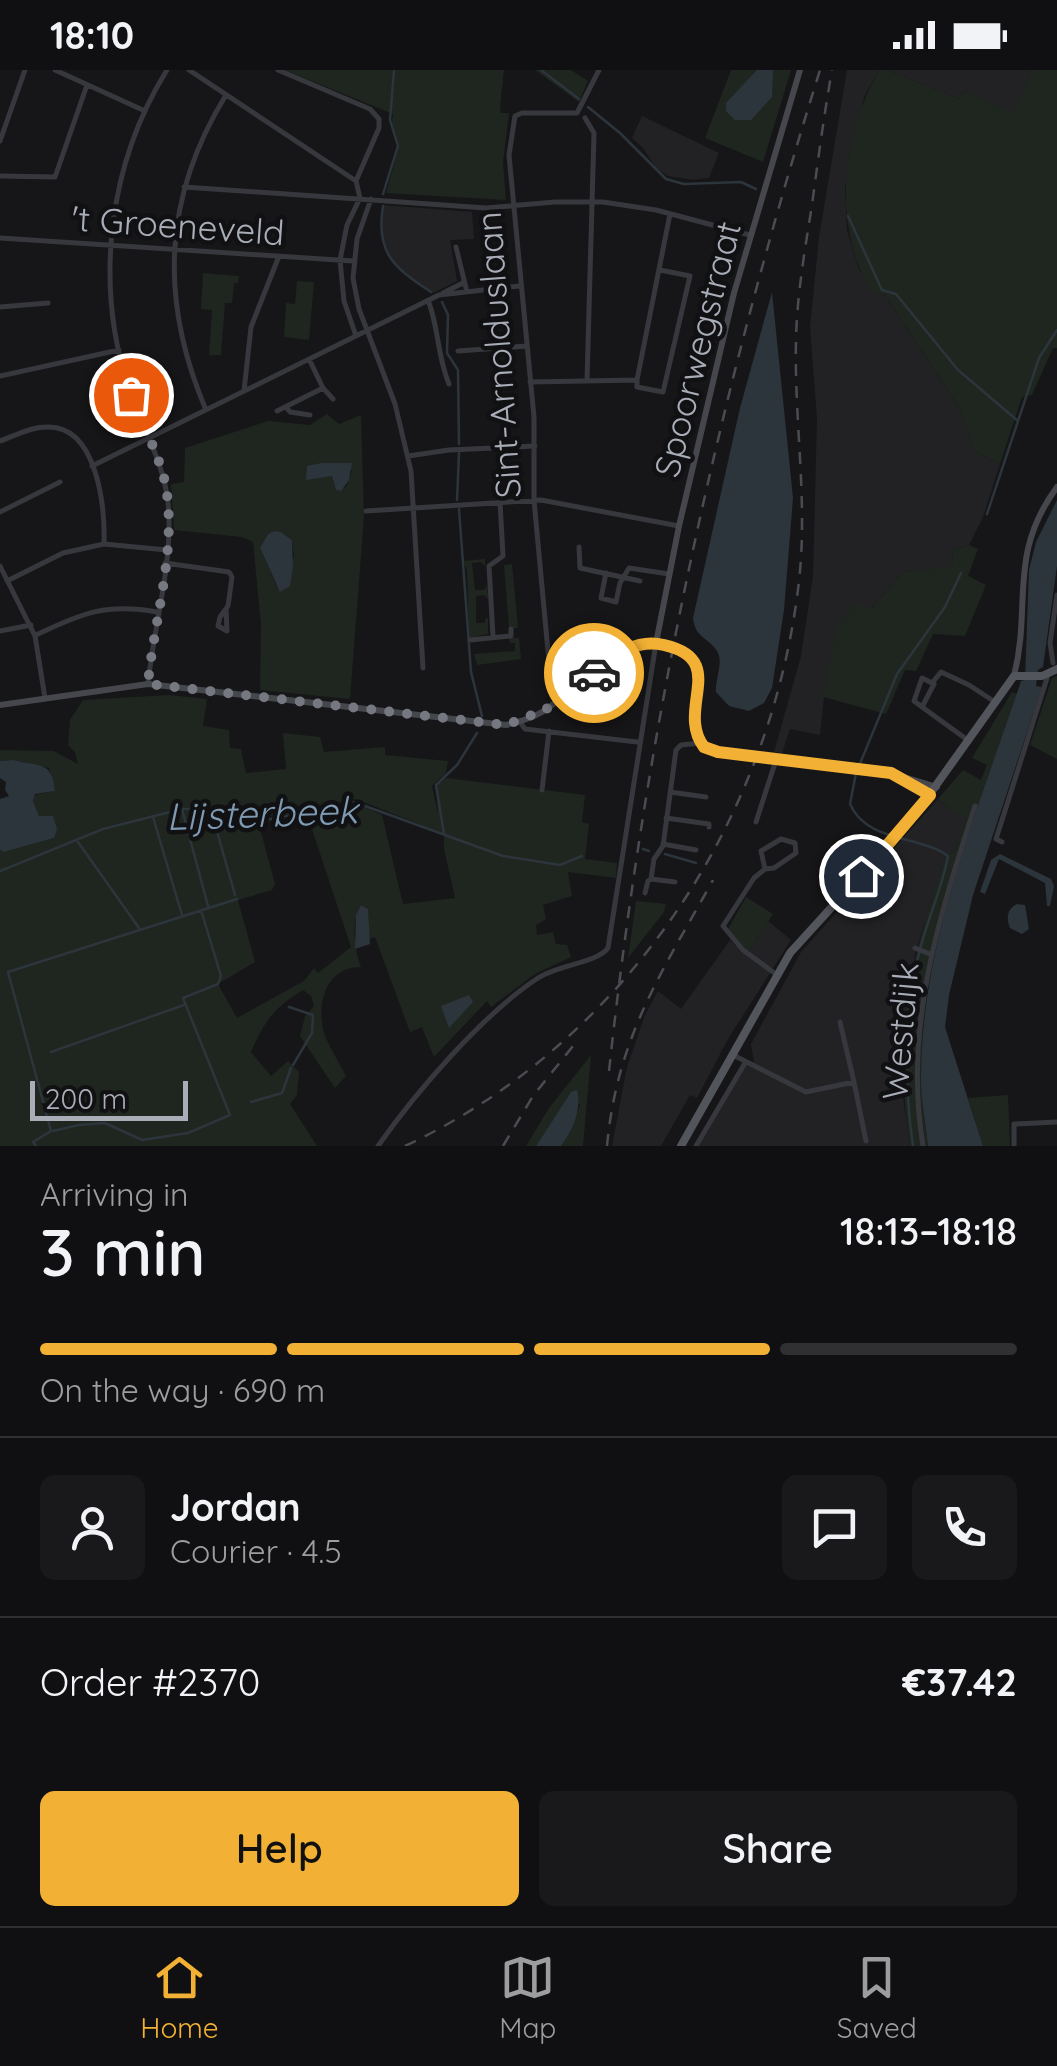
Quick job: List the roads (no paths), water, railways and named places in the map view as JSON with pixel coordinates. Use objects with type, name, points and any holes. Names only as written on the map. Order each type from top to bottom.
[{"type":"main road","name":"Spoorwegstraat","points":[[656,642],[668,574],[750,235],[800,70]]},
{"type":"main road","points":[[681,1146],[776,975],[798,943],[899,834],[1014,676],[1024,558],[1057,488]]},
{"type":"main road","points":[[0,705],[148,684],[486,724],[520,722],[560,699],[621,652],[656,642],[682,650],[696,664],[700,681],[694,720],[701,743],[718,752],[891,773],[933,791]]},
{"type":"main road","points":[[1014,676],[1038,676],[1053,668]]},
{"type":"street","points":[[0,141],[25,70]]},
{"type":"street","points":[[55,70],[145,111]]},
{"type":"street","points":[[148,684],[167,550],[168,516],[165,486],[118,350],[110,287],[111,245],[120,182],[145,111],[167,70]]},
{"type":"street","points":[[190,70],[356,181]]},
{"type":"street","points":[[278,70],[376,114],[379,128],[356,181],[360,198],[347,225],[340,260],[342,292],[356,336]]},
{"type":"street","name":"Sint-Arnolduslaan","points":[[560,699],[551,684],[534,500],[530,382],[509,164],[514,119],[522,113],[577,112],[599,70]]},
{"type":"street","points":[[0,176],[55,177],[87,85]]},
{"type":"street","points":[[206,410],[180,329],[174,250],[184,187],[200,143],[226,94]]},
{"type":"street","points":[[585,118],[594,133],[587,381]]},
{"type":"street","points":[[184,187],[486,208],[592,201],[670,214],[750,235]]},
{"type":"street","points":[[372,198],[359,229],[354,261],[356,294],[384,370],[408,456],[415,508],[423,668]]},
{"type":"street","points":[[659,270],[690,276],[663,392],[637,387],[637,380],[670,214]]},
{"type":"street","name":"'t Groeneveld","points":[[0,238],[354,261]]},
{"type":"street","points":[[456,247],[467,292]]},
{"type":"street","points":[[244,391],[251,327],[279,256]]},
{"type":"street","points":[[92,466],[463,283]]},
{"type":"street","points":[[439,294],[520,286]]},
{"type":"street","points":[[428,300],[437,325],[439,362],[449,384]]},
{"type":"street","points":[[0,306],[48,303]]},
{"type":"street","points":[[458,351],[526,346]]},
{"type":"street","points":[[0,376],[118,350]]},
{"type":"street","points":[[308,359],[322,388],[333,398]]},
{"type":"street","points":[[530,382],[637,380]]},
{"type":"street","points":[[277,412],[322,388]]},
{"type":"street","points":[[286,408],[310,415]]},
{"type":"street","points":[[0,441],[41,427],[59,428],[78,440],[103,498],[104,544]]},
{"type":"street","points":[[408,456],[535,446]]},
{"type":"street","points":[[0,512],[60,482]]},
{"type":"street","points":[[366,511],[534,500],[680,526]]},
{"type":"street","points":[[493,636],[490,565],[504,555],[500,502]]},
{"type":"street","points":[[7,581],[63,553],[104,544],[167,550]]},
{"type":"street","points":[[578,547],[580,568],[640,581]]},
{"type":"street","points":[[165,562],[230,572],[226,609]]},
{"type":"street","points":[[0,566],[36,636],[45,698]]},
{"type":"street","points":[[606,573],[601,598],[616,602],[631,567],[668,574]]},
{"type":"street","points":[[1002,842],[996,839],[1053,668],[1050,643],[1057,595]]},
{"type":"street","points":[[36,636],[102,608],[157,612]]},
{"type":"street","points":[[0,630],[31,626]]},
{"type":"street","points":[[470,640],[511,636],[511,629]]},
{"type":"street","points":[[378,1146],[417,1094],[512,998],[548,972],[606,952],[656,642]]},
{"type":"street","points":[[922,707],[931,683],[941,672],[970,684],[996,702]]},
{"type":"street","points":[[931,683],[922,678],[914,700],[971,738]]},
{"type":"street","points":[[520,722],[525,729],[638,742]]},
{"type":"street","points":[[542,790],[549,731]]},
{"type":"street","points":[[652,879],[654,859],[663,844],[677,748],[701,743]]},
{"type":"street","points":[[756,822],[776,760]]},
{"type":"street","points":[[670,792],[706,798]]},
{"type":"street","name":"Westdijk","points":[[922,1146],[916,1086],[921,951],[975,806]]},
{"type":"street","points":[[666,818],[709,824],[708,827]]},
{"type":"street","points":[[764,868],[759,854],[763,848],[781,839],[796,843],[794,856],[774,868],[764,868],[754,878],[723,926],[743,950],[776,975]]},
{"type":"street","points":[[663,844],[696,850]]},
{"type":"street","points":[[646,893],[648,880],[675,882]]},
{"type":"street","points":[[840,1022],[866,1141]]},
{"type":"street","points":[[732,1054],[806,1092],[854,1082]]},
{"type":"street","points":[[696,1146],[746,1062]]},
{"type":"street","points":[[1014,1146],[1014,1124],[1057,1122]]},
{"type":"waterway","points":[[383,194],[398,146],[390,120],[394,70]]},
{"type":"waterway","points":[[541,70],[579,99]]},
{"type":"waterway","points":[[588,107],[666,179],[684,184],[741,182],[756,189]]},
{"type":"waterway","points":[[383,206],[385,248],[398,267],[431,292]]},
{"type":"waterway","points":[[848,216],[882,290],[896,294],[958,370],[1018,421]]},
{"type":"waterway","points":[[442,302],[448,315],[447,353],[458,370],[459,444]]},
{"type":"waterway","name":"Lijsterbeek","points":[[987,514],[1039,358],[1057,330]]},
{"type":"waterway","points":[[457,500],[459,453]]},
{"type":"waterway","points":[[459,509],[471,672],[482,716]]},
{"type":"waterway","name":"Lijsterbeek","points":[[859,766],[897,674],[945,607],[961,573]]},
{"type":"waterway","points":[[444,834],[436,785],[457,765],[477,733]]},
{"type":"waterway","points":[[856,773],[850,804],[858,817],[881,832],[948,856],[919,953],[910,1001],[907,1073],[913,1146]]},
{"type":"waterway","name":"Lijsterbeek","points":[[0,871],[103,829],[182,809],[210,809],[261,821],[354,802],[503,856],[560,865],[582,856]]},
{"type":"waterway","points":[[182,809],[208,906]]},
{"type":"waterway","points":[[211,810],[235,895]]},
{"type":"waterway","points":[[153,817],[182,915]]},
{"type":"waterway","points":[[78,842],[139,928]]},
{"type":"waterway","name":"Lijsterbeek","points":[[643,849],[649,851]]},
{"type":"waterway","name":"Lijsterbeek","points":[[665,854],[696,863]]},
{"type":"waterway","points":[[36,1146],[33,1142],[51,1131],[8,972],[237,899]]},
{"type":"waterway","points":[[53,1131],[105,1123],[142,1140],[188,1133],[230,1115],[183,998],[218,984],[221,976],[201,910]]},
{"type":"waterway","points":[[51,1052],[184,1005]]},
{"type":"waterway","points":[[289,1007],[313,1015],[312,1033],[293,1065]]},
{"type":"waterway","points":[[251,1102],[282,1093],[291,1068]]},
{"type":"railway","points":[[609,1071],[643,816],[690,565],[749,317],[820,70]]},
{"type":"railway","points":[[405,1146],[484,1102],[556,1048],[619,985],[674,914],[720,838],[757,756],[783,670],[799,581],[802,521],[797,323],[832,70]]},
{"type":"railway","points":[[607,1146],[612,1107],[631,1038],[713,880]]},
{"type":"railway","points":[[503,1146],[533,1096],[573,1046]]}]
